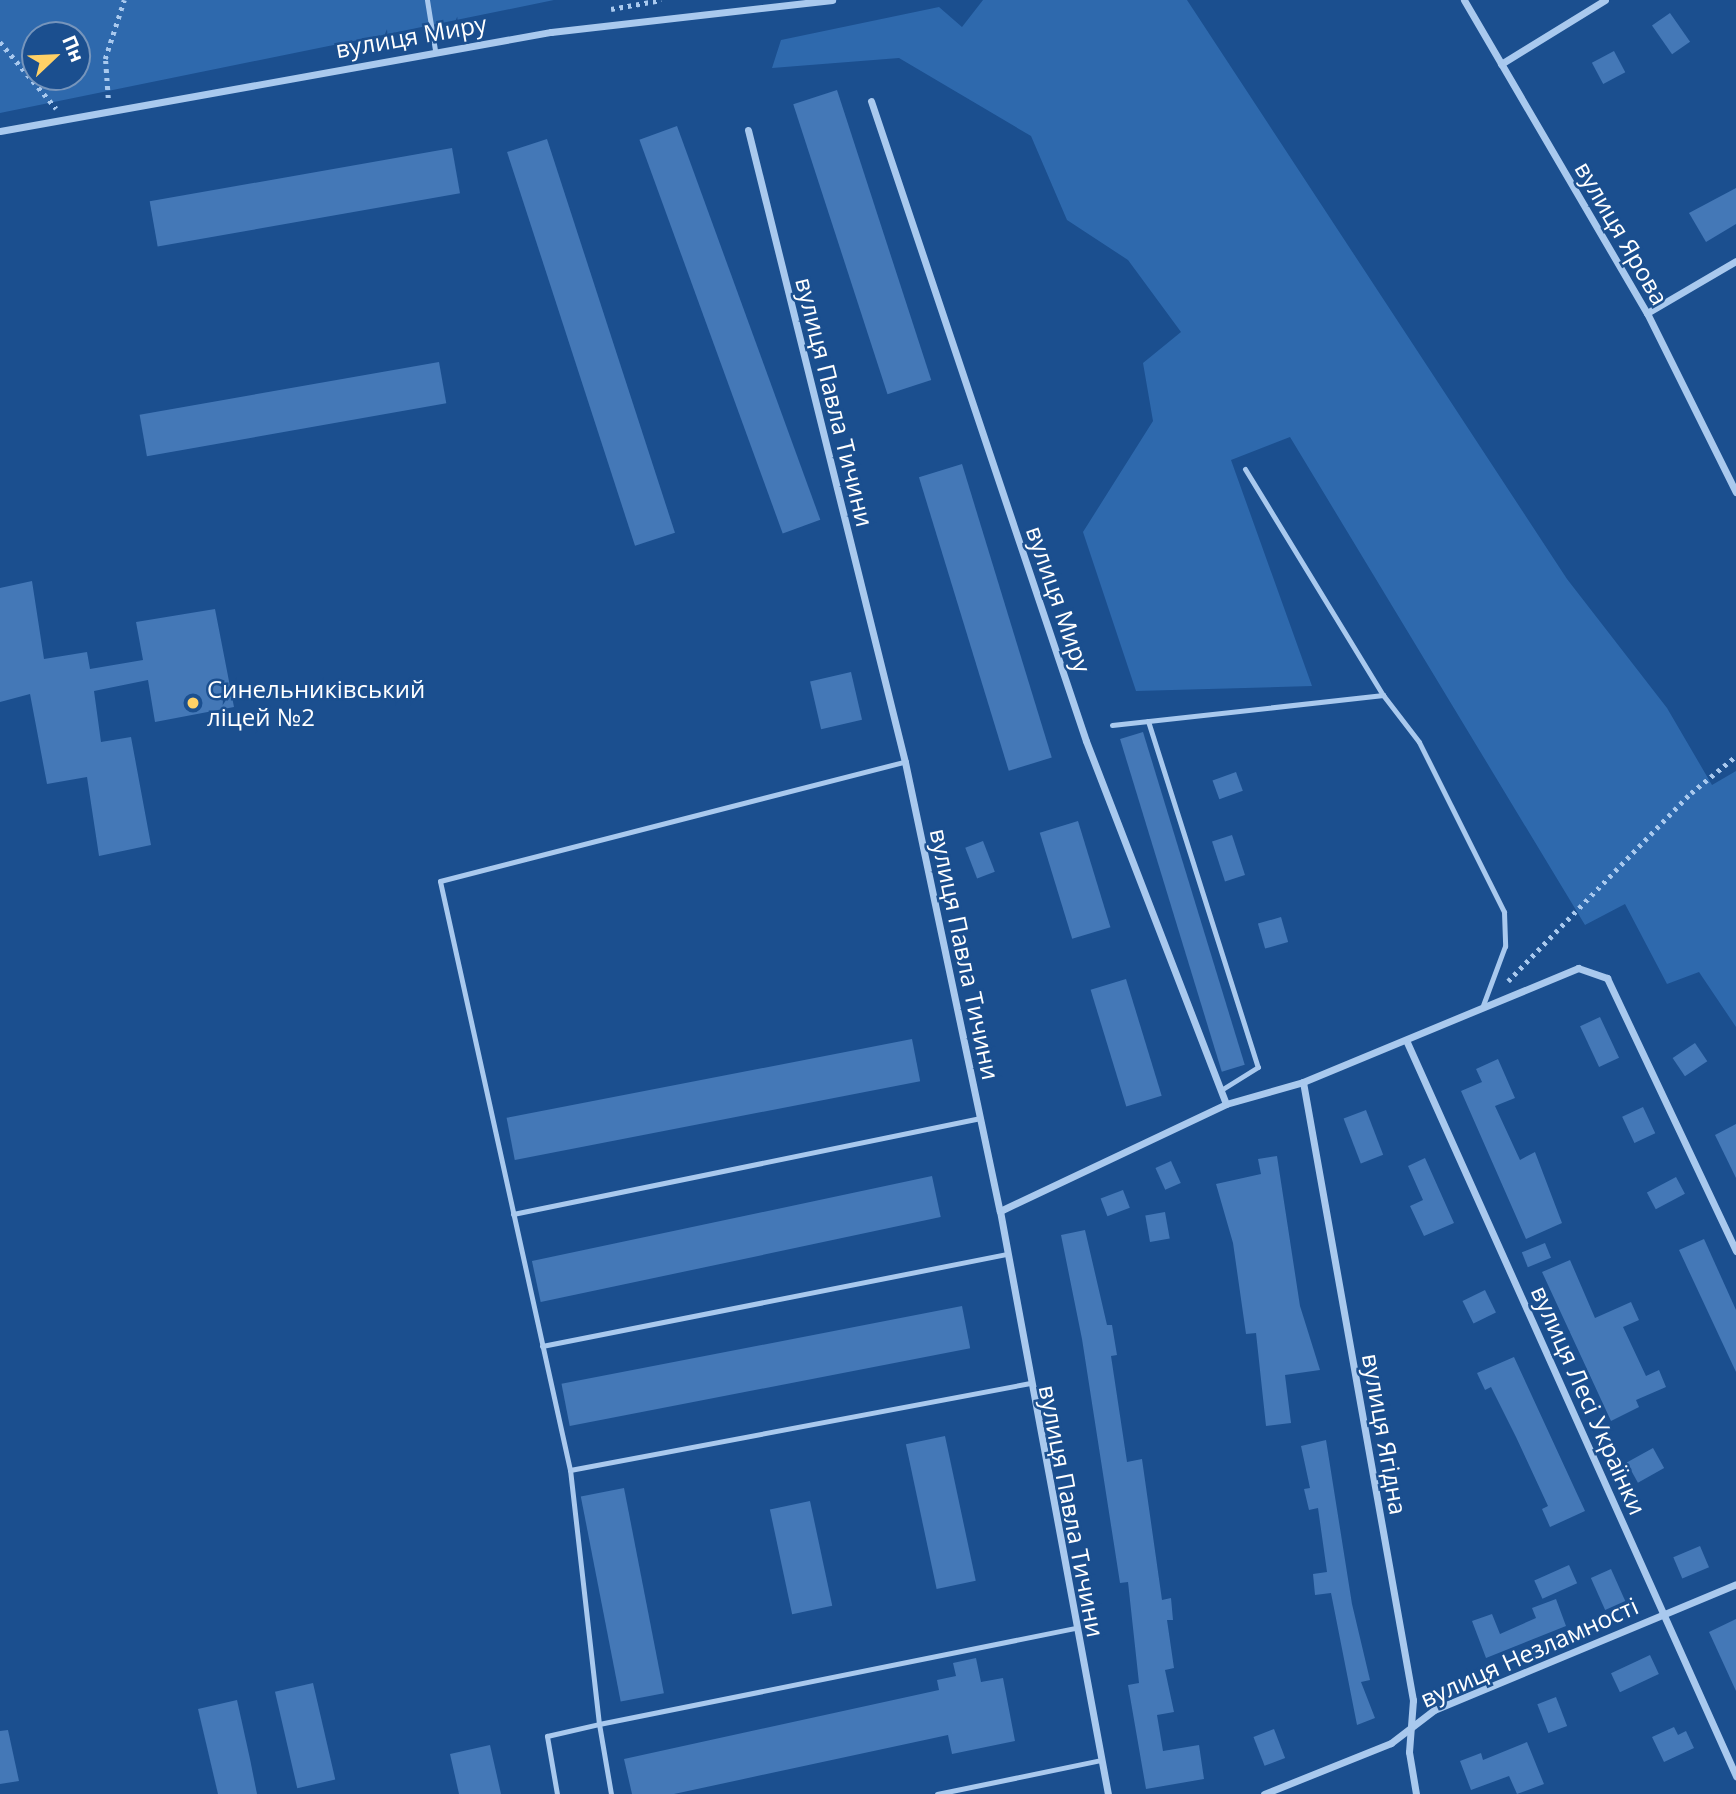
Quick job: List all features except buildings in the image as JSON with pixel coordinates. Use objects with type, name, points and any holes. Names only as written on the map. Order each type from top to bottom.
[{"type":"street","name":"вулиця Миру","points":[[0,131],[435,50],[551,32],[832,0]]},
{"type":"street","name":"вулиця Ярова","points":[[1464,0],[1647,313],[1736,492]]},
{"type":"street","points":[[1501,64],[1605,0]]},
{"type":"street","name":"вулиця Миру","points":[[871,101],[1086,741],[1226,1104]]},
{"type":"street","name":"вулиця Павла Тичини","points":[[748,130],[905,762],[1000,1211],[1074,1628],[1108,1794]]},
{"type":"street","points":[[1647,313],[1736,261]]},
{"type":"street","points":[[1000,1211],[1226,1104],[1303,1082],[1578,968],[1607,978],[1736,1251]]},
{"type":"street","name":"вулиця Лесі Українки","points":[[1406,1040],[1736,1776]]},
{"type":"street","name":"вулиця Ягідна","points":[[1303,1082],[1410,1686],[1412,1725],[1409,1752],[1416,1794]]},
{"type":"street","name":"вулиця Незламності","points":[[1264,1794],[1391,1743],[1434,1710],[1736,1584]]},
{"type":"lane","points":[[427,0],[435,50]]},
{"type":"lane","points":[[1245,469],[1383,695],[1419,742],[1504,912],[1505,946],[1482,1008]]},
{"type":"lane","points":[[1112,725],[1383,695]]},
{"type":"lane","points":[[1148,721],[1258,1067],[1221,1090]]},
{"type":"lane","points":[[611,1794],[599,1724],[570,1470],[440,881],[905,762]]},
{"type":"lane","points":[[513,1214],[979,1118]]},
{"type":"lane","points":[[542,1346],[1006,1254]]},
{"type":"lane","points":[[570,1470],[1029,1383]]},
{"type":"lane","points":[[557,1794],[547,1736],[1074,1628]]},
{"type":"lane","points":[[937,1794],[1101,1760]]},
{"type":"path","points":[[109,110],[105,59],[124,0]]},
{"type":"path","points":[[0,42],[66,118]]},
{"type":"path","points":[[1501,989],[1691,793],[1736,756]]},
{"type":"shaded area","points":[[0,0],[554,0],[0,113]]},
{"type":"shaded area","points":[[983,0],[1187,0],[1567,579],[1667,708],[1712,785],[1736,771],[1736,1027],[1699,972],[1667,984],[1625,904],[1585,925],[1290,437],[1231,460],[1312,686],[1136,691],[1083,532],[1153,421],[1143,363],[1181,332],[1128,260],[1067,220],[1031,136],[899,58],[772,68],[781,40],[939,7],[962,27]]},
{"type":"place","name":"Синельниківський ліцей №2","points":[[193,703]]}]
